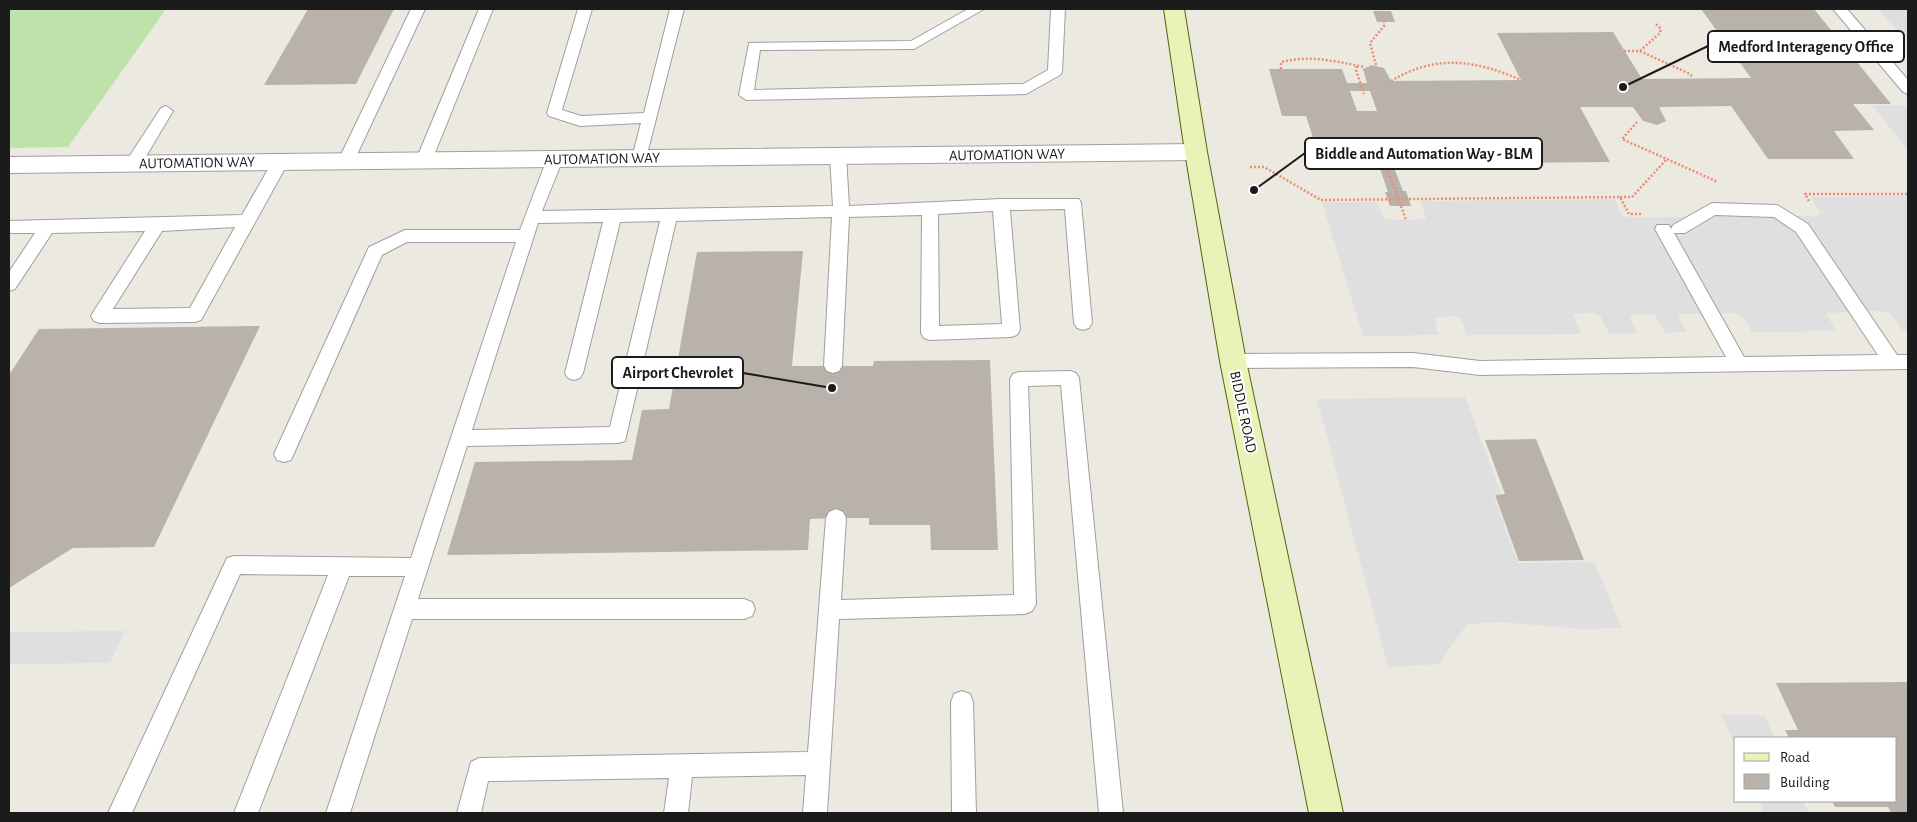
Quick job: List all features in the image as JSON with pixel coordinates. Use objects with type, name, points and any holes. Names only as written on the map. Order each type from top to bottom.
[{"type":"main road","name":"BIDDLE ROAD","points":[[1174,9],[1196,152],[1233,361],[1326,813]]},
{"type":"street","name":"AUTOMATION WAY","points":[[9,165],[1196,152]]},
{"type":"lane","points":[[346,161],[418,9]]},
{"type":"lane","points":[[424,160],[486,9]]},
{"type":"lane","points":[[585,9],[554,113],[580,121],[650,118]]},
{"type":"lane","points":[[640,158],[677,9]]},
{"type":"lane","points":[[977,9],[914,45],[754,46],[746,95],[1026,89],[1055,72],[1058,9]]},
{"type":"lane","points":[[1840,9],[1908,89]]},
{"type":"lane","points":[[133,164],[166,112]]},
{"type":"lane","points":[[833,366],[841,210],[838,156]]},
{"type":"lane","points":[[338,813],[532,217],[555,159]]},
{"type":"lane","points":[[157,225],[100,316],[195,315],[281,162]]},
{"type":"lane","points":[[532,217],[669,216],[1073,203],[1083,323]]},
{"type":"lane","points":[[930,209],[930,332],[1011,330],[1001,205]]},
{"type":"lane","points":[[1740,364],[1671,229],[1712,210],[1777,210],[1802,228],[1901,363]]},
{"type":"lane","points":[[574,373],[612,216]]},
{"type":"lane","points":[[460,438],[618,435],[669,216]]},
{"type":"lane","points":[[9,227],[157,225],[247,221]]},
{"type":"lane","points":[[9,285],[47,226]]},
{"type":"lane","points":[[284,454],[376,251],[405,236],[526,236]]},
{"type":"lane","points":[[1233,361],[1413,360],[1480,368],[1901,363]]},
{"type":"lane","points":[[829,610],[1025,604],[1019,379],[1070,378],[1111,813]]},
{"type":"lane","points":[[815,813],[836,518]]},
{"type":"lane","points":[[120,813],[234,565],[417,567]]},
{"type":"lane","points":[[246,813],[342,566]]},
{"type":"lane","points":[[404,609],[744,608]]},
{"type":"lane","points":[[962,702],[964,813]]},
{"type":"lane","points":[[469,813],[479,770],[819,763]]},
{"type":"lane","points":[[676,813],[682,766]]},
{"type":"path","points":[[1376,65],[1369,47],[1369,40],[1373,34],[1384,26],[1384,22]]},
{"type":"path","points":[[1640,51],[1660,33],[1656,23]]},
{"type":"path","points":[[1624,51],[1640,51],[1690,74],[1693,78]]},
{"type":"path","points":[[1281,69],[1281,62],[1305,58],[1325,59],[1364,67]]},
{"type":"path","points":[[1391,81],[1414,67],[1443,62],[1476,64],[1521,80]]},
{"type":"path","points":[[1357,66],[1356,70],[1364,94]]},
{"type":"path","points":[[1637,122],[1622,139],[1717,182],[1724,188]]},
{"type":"path","points":[[1378,142],[1406,220]]},
{"type":"path","points":[[1250,167],[1264,167],[1321,200],[1632,197],[1667,159]]},
{"type":"path","points":[[1810,202],[1805,194],[1908,194]]},
{"type":"path","points":[[1620,197],[1629,214],[1646,214]]},
{"type":"green space","points":[[9,9],[164,9],[164,12],[68,147],[9,148]]},
{"type":"shaded area","points":[[1878,9],[1908,9],[1908,43]]},
{"type":"shaded area","points":[[1872,105],[1905,105],[1908,108],[1908,150]]},
{"type":"shaded area","points":[[1908,196],[1908,330],[1902,330],[1891,314],[1883,311],[1826,313],[1836,331],[1752,332],[1742,316],[1735,313],[1680,314],[1678,316],[1687,332],[1665,333],[1654,315],[1633,314],[1630,318],[1637,333],[1609,334],[1601,317],[1593,313],[1573,314],[1581,334],[1467,335],[1461,319],[1455,316],[1434,318],[1439,335],[1363,336],[1322,202],[1377,202],[1384,219],[1406,220],[1426,219],[1421,201],[1614,199],[1622,215],[1628,217],[1816,216],[1820,214],[1820,211],[1810,197]]},
{"type":"shaded area","points":[[1465,397],[1501,493],[1493,494],[1518,563],[1594,562],[1622,628],[1583,629],[1500,622],[1467,624],[1439,664],[1388,667],[1317,399]]},
{"type":"shaded area","points":[[125,631],[110,663],[9,664],[9,632]]},
{"type":"shaded area","points":[[1721,715],[1764,715],[1775,737],[1734,737],[1734,744]]},
{"type":"shaded area","points":[[1759,802],[1804,802],[1809,813],[1764,813]]},
{"type":"building","points":[[308,9],[394,9],[356,84],[264,85]]},
{"type":"building","points":[[1701,9],[1814,9],[1891,104],[1853,104],[1874,130],[1834,131],[1854,159],[1768,159],[1731,106],[1659,107],[1666,121],[1657,125],[1643,121],[1633,107],[1580,107],[1610,162],[1398,164],[1390,142],[1384,142],[1403,191],[1406,191],[1411,206],[1390,206],[1385,192],[1388,192],[1371,142],[1367,142],[1368,147],[1316,147],[1306,116],[1282,116],[1269,69],[1342,69],[1347,83],[1367,83],[1363,69],[1372,65],[1384,68],[1391,81],[1521,80],[1497,33],[1613,32],[1642,79],[1751,78]],"holes":[[[1350,91],[1370,91],[1377,111],[1357,111]]]},
{"type":"building","points":[[1373,11],[1391,11],[1395,22],[1377,22]]},
{"type":"building","points":[[803,251],[792,366],[873,366],[874,361],[990,360],[998,550],[931,550],[930,525],[869,525],[869,518],[836,518],[810,519],[808,550],[447,555],[475,462],[632,460],[642,410],[669,409],[697,252]]},
{"type":"building","points":[[260,326],[154,547],[73,548],[9,588],[9,375],[39,329]]},
{"type":"building","points":[[1536,439],[1584,560],[1519,561],[1495,495],[1505,494],[1485,440]]},
{"type":"building","points":[[1908,682],[1908,813],[1891,813],[1888,807],[1835,807],[1832,802],[1897,802],[1897,737],[1788,737],[1785,730],[1798,730],[1776,683]]},
{"type":"place","name":"Medford Interagency Office","points":[[1623,87]]},
{"type":"place","name":"Biddle and Automation Way - BLM","points":[[1254,190]]},
{"type":"place","name":"Airport Chevrolet","points":[[832,388]]}]
